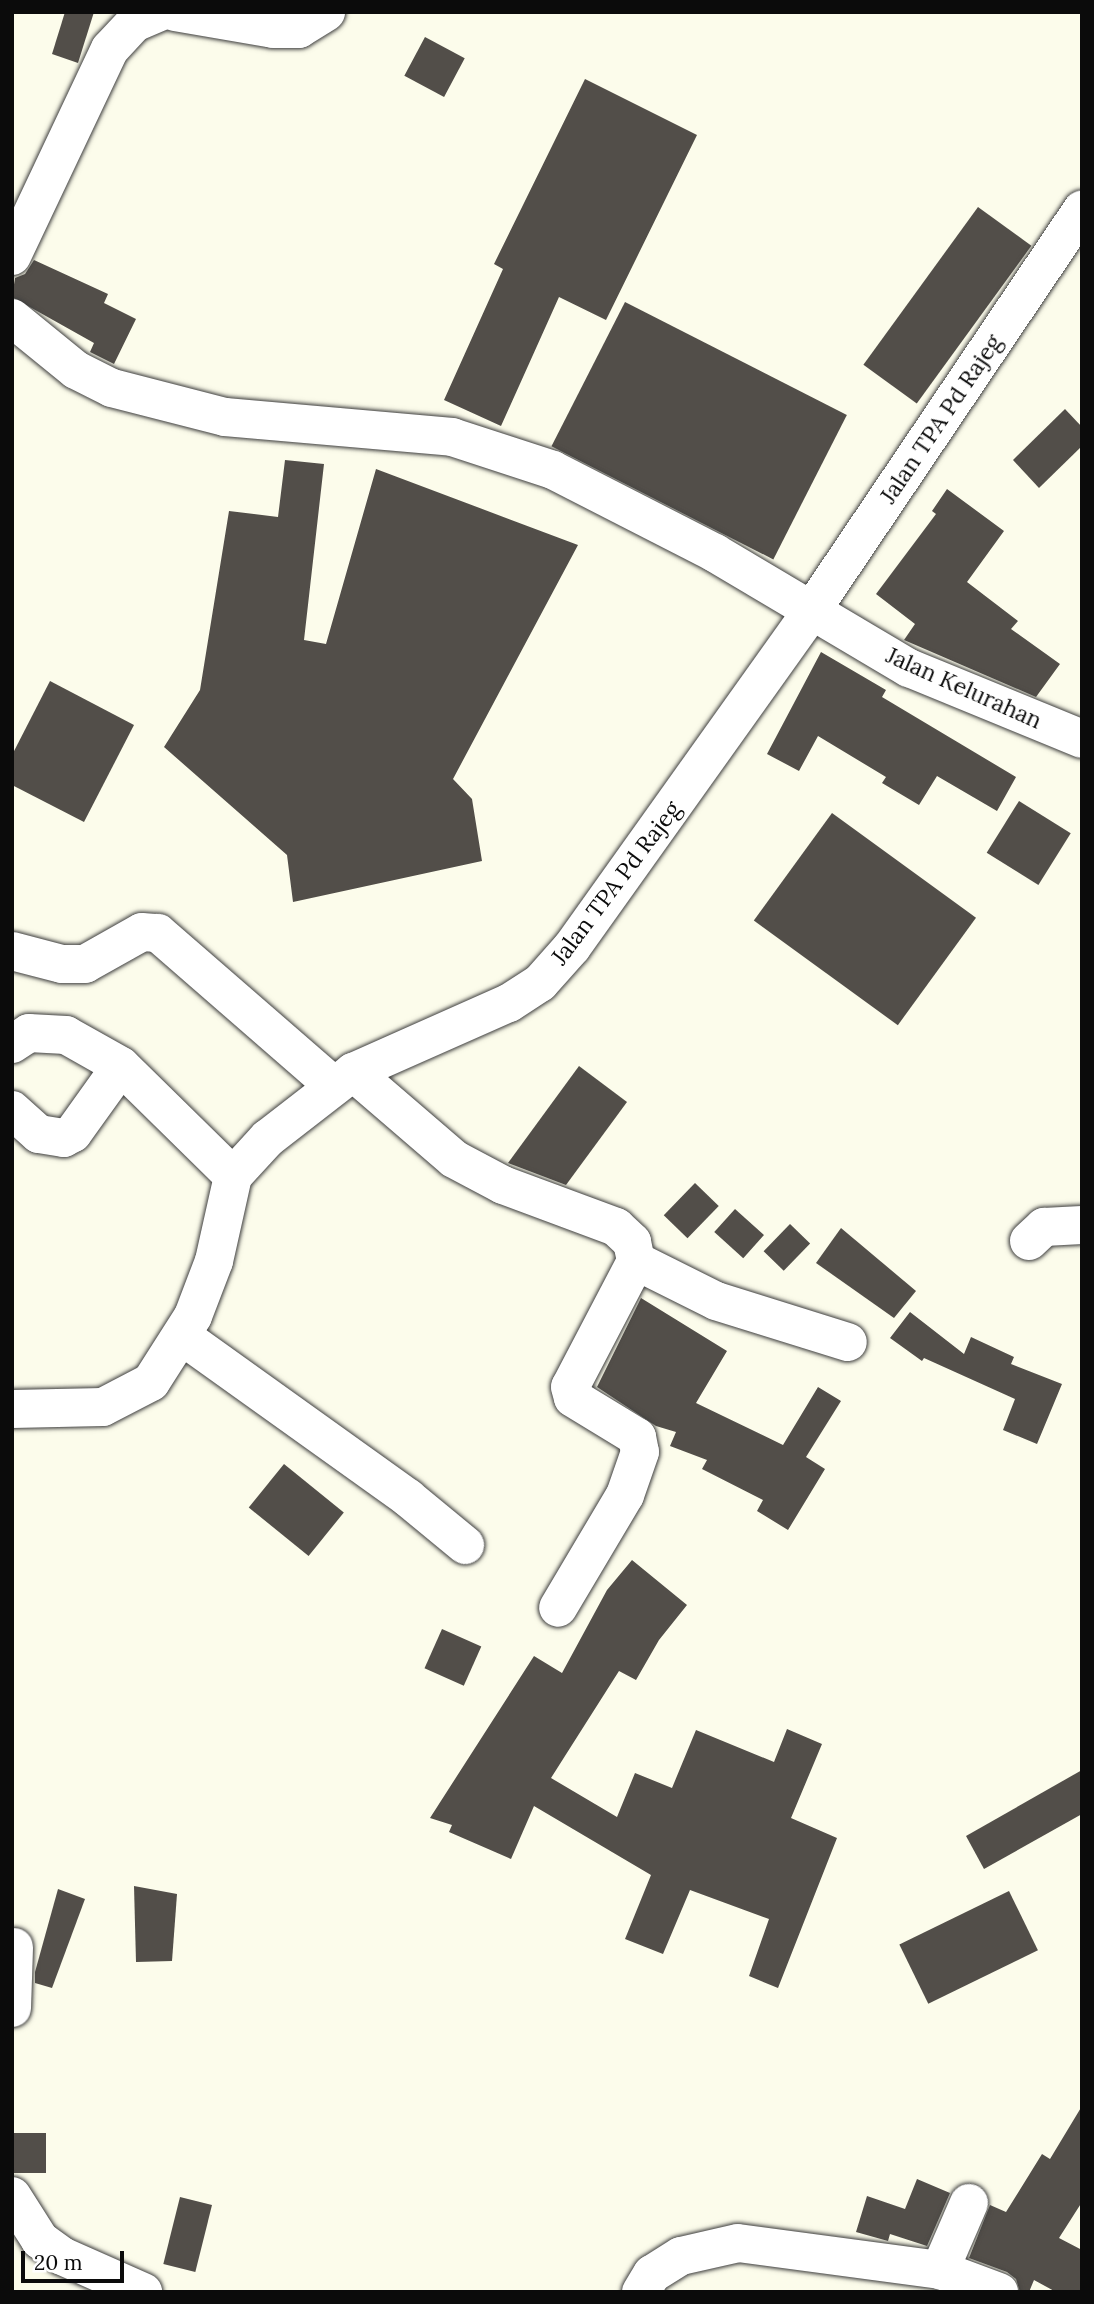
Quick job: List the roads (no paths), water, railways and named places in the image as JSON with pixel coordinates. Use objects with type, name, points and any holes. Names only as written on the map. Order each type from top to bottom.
[{"type":"street","points":[[12,256],[110,49],[134,23],[160,12]]},
{"type":"street","points":[[175,12],[273,29],[299,29],[326,12]]},
{"type":"street","name":"Jalan TPA Pd Rajeg","points":[[233,1176],[268,1138],[344,1079],[509,1003],[540,982],[572,947],[812,610],[1082,210]]},
{"type":"street","name":"Jalan Kelurahan","points":[[12,318],[76,370],[112,388],[225,416],[452,437],[553,470],[715,553],[909,668],[1082,739]]},
{"type":"street","points":[[12,951],[62,964],[85,964],[142,932],[158,933],[344,1079],[454,1159],[514,1190],[616,1227],[632,1242],[636,1261],[570,1387],[581,1404],[637,1437],[640,1452],[625,1495],[558,1608]]},
{"type":"street","points":[[12,1044],[29,1033],[66,1035],[121,1066],[233,1176],[214,1261],[182,1336],[151,1382],[103,1407],[12,1409]]},
{"type":"street","points":[[12,1110],[39,1134],[64,1138],[121,1066]]},
{"type":"street","points":[[1029,1241],[1044,1227],[1082,1225]]},
{"type":"street","points":[[636,1261],[716,1301],[848,1342]]},
{"type":"street","points":[[182,1336],[408,1498],[465,1545]]},
{"type":"street","points":[[12,2008],[14,1947]]},
{"type":"street","points":[[12,2196],[40,2240],[62,2256],[95,2273],[143,2292]]},
{"type":"street","points":[[940,2270],[969,2203]]},
{"type":"street","points":[[641,2292],[652,2274],[681,2256],[738,2243],[940,2270],[999,2292]]}]
